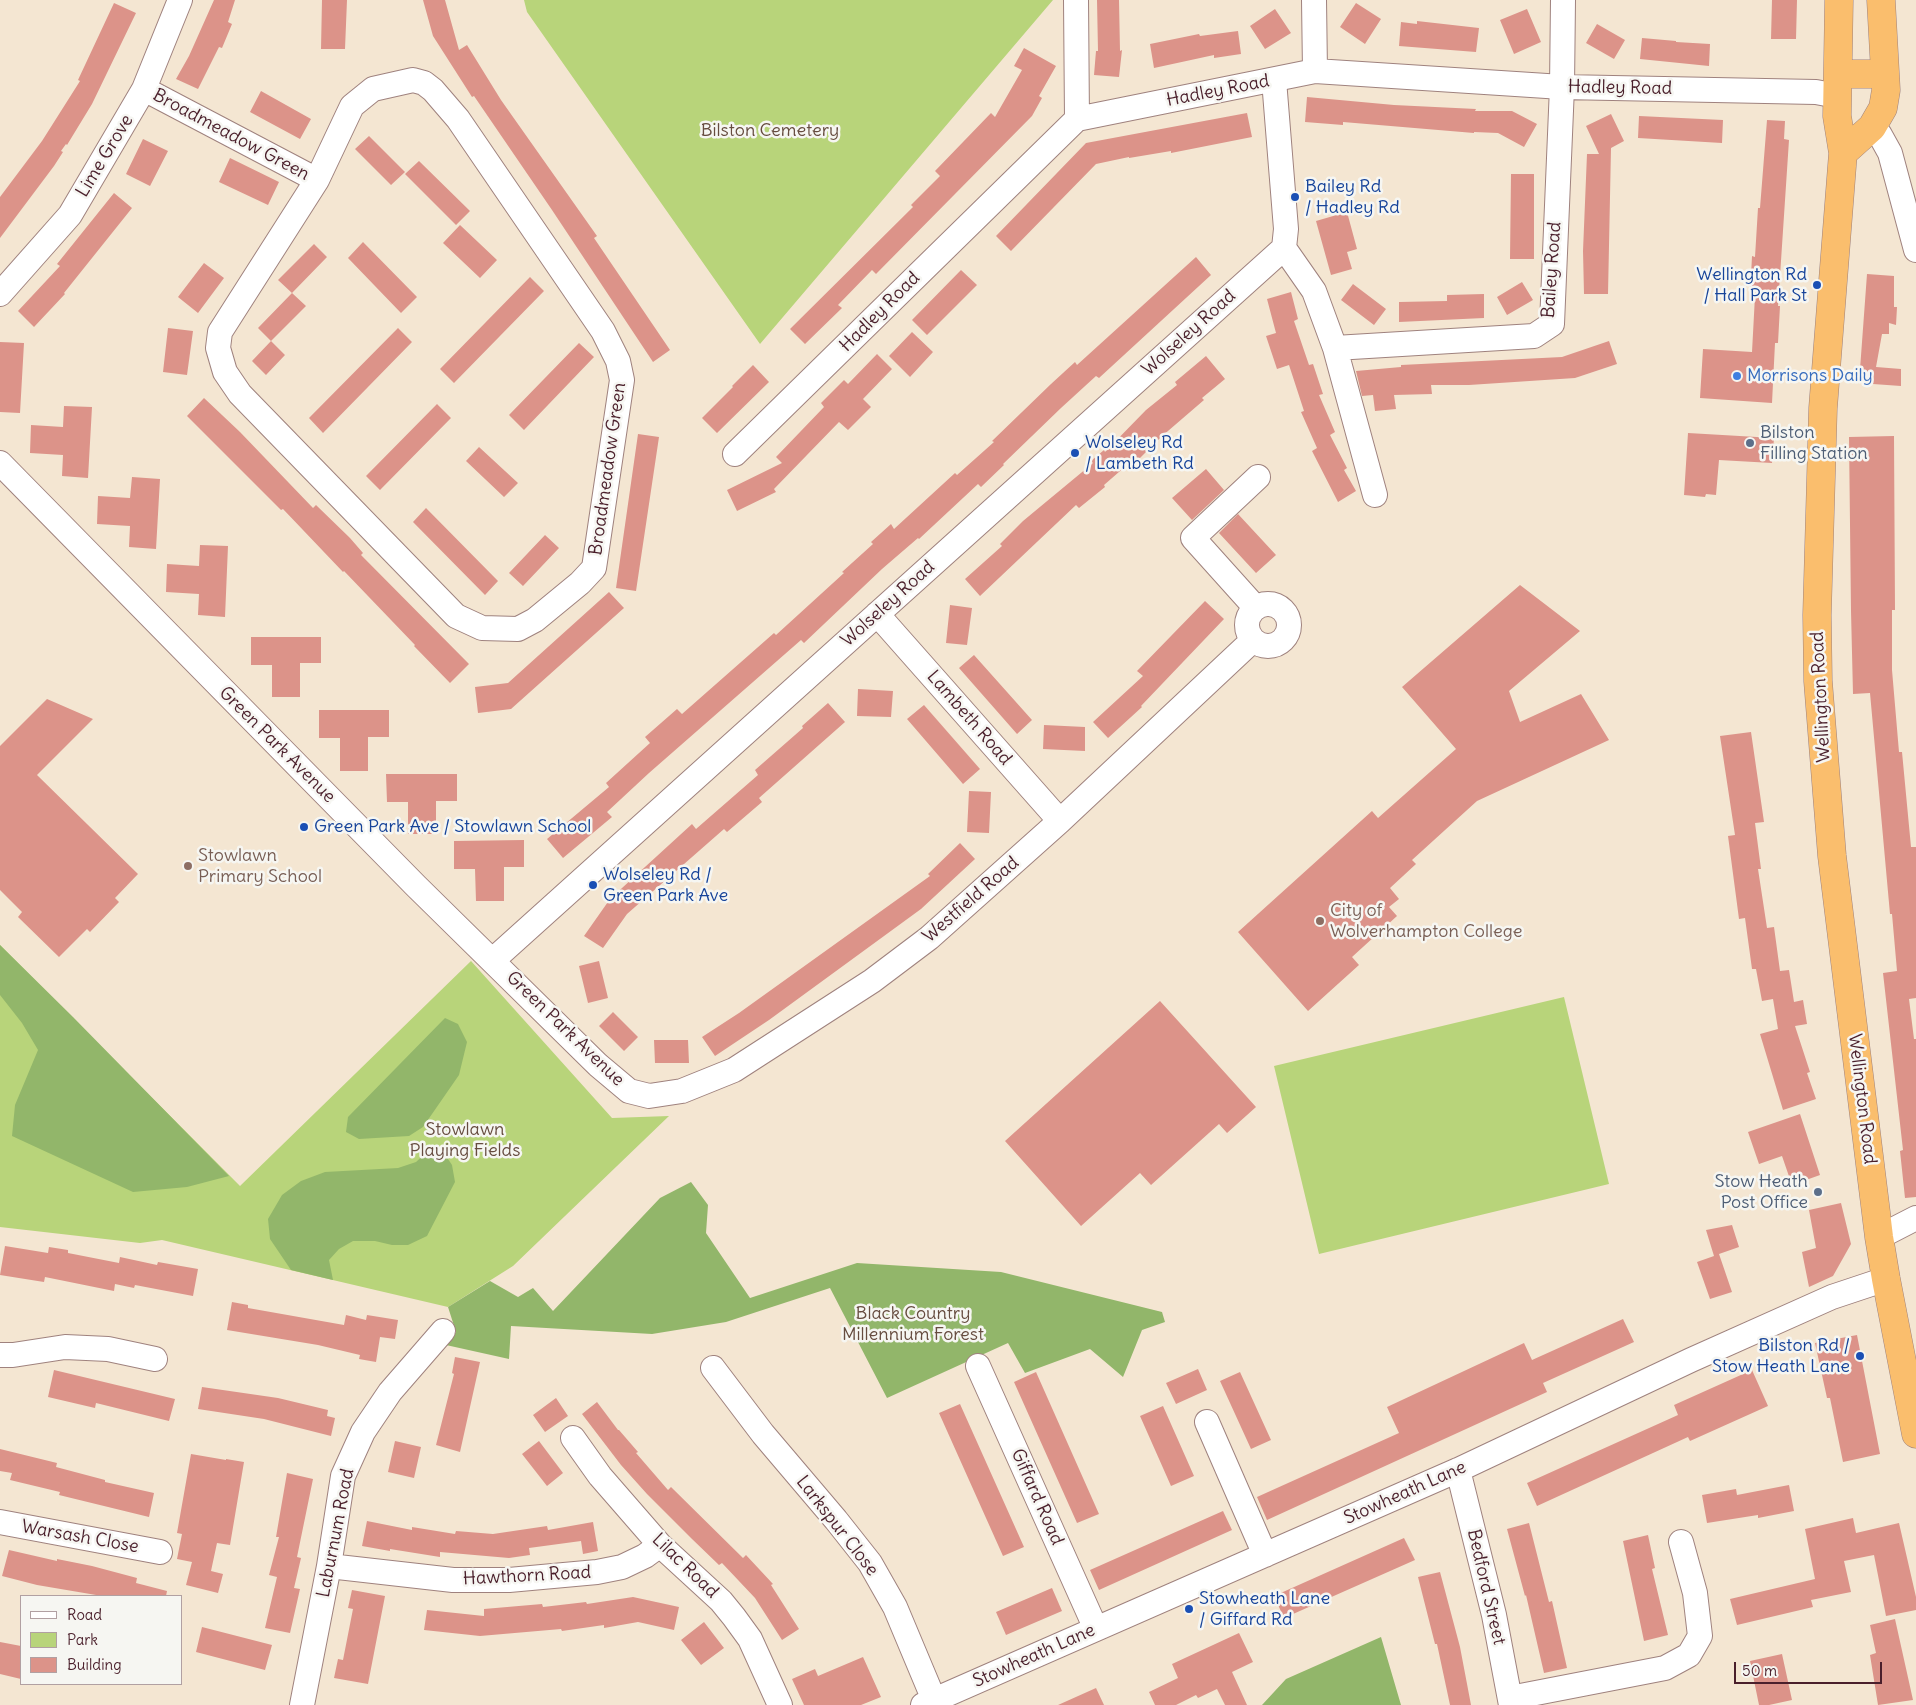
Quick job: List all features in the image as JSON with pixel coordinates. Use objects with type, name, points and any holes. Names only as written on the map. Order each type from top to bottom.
[{"type":"highway","points":[[1839,0],[1837,95],[1860,121],[1872,127]]},
{"type":"highway","points":[[1843,153],[1872,127],[1883,108],[1886,90],[1882,0]]},
{"type":"highway","points":[[1837,95],[1884,74]]},
{"type":"highway","name":"Wellington Road","points":[[1837,95],[1843,153],[1823,408],[1817,614],[1818,681],[1832,856],[1880,1237],[1886,1279],[1916,1434]]},
{"type":"street","name":"Lime Grove","points":[[0,294],[70,215],[144,89],[180,0]]},
{"type":"street","points":[[1076,0],[1077,118]]},
{"type":"street","points":[[1314,0],[1316,70]]},
{"type":"street","points":[[1562,87],[1563,0]]},
{"type":"street","name":"Hadley Road","points":[[735,454],[1077,118],[1274,80],[1316,70],[1562,87],[1816,92],[1837,95]]},
{"type":"street","name":"Broadmeadow Green","points":[[413,80],[424,83],[433,90],[458,119],[604,331],[618,361],[622,380],[594,568],[580,583],[535,620],[518,629],[482,628],[456,616],[240,394],[224,372],[218,348],[220,332],[317,180],[352,106],[364,95],[373,88],[413,80]]},
{"type":"street","points":[[1274,80],[1286,229],[1284,248],[1314,291],[1334,348],[1375,495]]},
{"type":"street","name":"Bailey Road","points":[[1334,348],[1534,336],[1552,324],[1562,87]]},
{"type":"street","name":"Broadmeadow Green","points":[[144,89],[317,180]]},
{"type":"street","points":[[1872,127],[1880,135],[1890,152],[1916,250]]},
{"type":"street","name":"Wolseley Road","points":[[493,960],[1284,248]]},
{"type":"street","name":"Green Park Avenue","points":[[0,463],[416,886],[598,1065],[629,1091],[649,1096]]},
{"type":"street","points":[[1255,607],[1193,538],[1258,477]]},
{"type":"street","points":[[1262,604],[1276,604],[1286,613],[1290,627],[1284,639],[1278,644],[1265,646],[1252,640],[1248,634],[1247,619],[1255,607],[1262,604]]},
{"type":"street","name":"Lambeth Road","points":[[877,614],[1060,822]]},
{"type":"street","name":"Westfield Road","points":[[649,1096],[682,1091],[734,1070],[872,981],[929,938],[1060,822],[1252,640]]},
{"type":"street","points":[[1880,1237],[1916,1218]]},
{"type":"street","name":"Stowheath Lane","points":[[928,1702],[1458,1470],[1691,1360],[1832,1297],[1886,1279]]},
{"type":"street","name":"Laburnum Road","points":[[302,1705],[344,1476],[363,1432],[390,1392],[444,1331]]},
{"type":"street","points":[[0,1355],[65,1347],[108,1348],[155,1359]]},
{"type":"street","name":"Giffard Road","points":[[978,1366],[1096,1629]]},
{"type":"street","name":"Larkspur Close","points":[[713,1368],[763,1434],[870,1563],[895,1607],[928,1702]]},
{"type":"street","points":[[1207,1422],[1265,1555]]},
{"type":"street","name":"Lilac Road","points":[[573,1438],[600,1476],[660,1545],[721,1600],[734,1616],[750,1639],[780,1705]]},
{"type":"street","name":"Bedford Street","points":[[1458,1470],[1494,1616],[1511,1702]]},
{"type":"street","name":"Warsash Close","points":[[0,1522],[160,1552]]},
{"type":"street","points":[[1511,1702],[1665,1668],[1688,1655],[1700,1636],[1695,1593],[1681,1542]]},
{"type":"street","name":"Hawthorn Road","points":[[329,1566],[453,1580],[509,1580],[597,1572],[622,1567],[645,1556],[660,1545]]},
{"type":"green space","name":"Bilston Cemetery","points":[[524,0],[1053,0],[760,344],[527,12]]},
{"type":"green space","name":"Stowlawn Playing Fields","points":[[0,945],[240,1186],[471,961],[612,1118],[669,1116],[513,1266],[448,1307],[162,1240],[140,1243],[0,1227]]},
{"type":"green space","points":[[0,945],[229,1176],[187,1187],[133,1192],[12,1136],[15,1105],[38,1050],[22,1023],[0,995]]},
{"type":"green space","points":[[1564,997],[1609,1184],[1319,1254],[1274,1066]]},
{"type":"green space","points":[[445,1018],[458,1024],[467,1042],[459,1075],[423,1127],[409,1136],[359,1139],[346,1132],[348,1117]]},
{"type":"green space","points":[[431,1148],[444,1153],[452,1165],[455,1182],[427,1236],[408,1245],[392,1245],[375,1241],[353,1241],[339,1249],[329,1260],[333,1280],[291,1270],[270,1239],[268,1219],[282,1195],[301,1181],[325,1172],[398,1168],[416,1162]]},
{"type":"green space","name":"Black Country Millennium Forest","points":[[691,1182],[708,1205],[706,1233],[750,1298],[857,1263],[1001,1272],[1162,1312],[1165,1322],[1142,1330],[1123,1377],[1090,1349],[1025,1373],[1008,1343],[887,1398],[830,1288],[726,1322],[652,1334],[511,1326],[509,1359],[446,1345],[456,1332],[448,1307],[490,1281],[518,1297],[533,1288],[553,1311],[660,1198]]},
{"type":"green space","points":[[1381,1637],[1401,1705],[1262,1705],[1286,1679]]},
{"type":"building","points":[[214,0],[235,0],[228,22],[232,24],[222,48],[219,47],[198,89],[176,79],[189,56]]},
{"type":"building","points":[[322,0],[347,0],[345,49],[321,49]]},
{"type":"building","points":[[423,0],[445,0],[459,50],[467,45],[501,100],[597,236],[594,238],[670,350],[653,362],[552,210],[474,96],[472,97],[433,36]]},
{"type":"building","points":[[1097,0],[1119,0],[1120,51],[1122,50],[1119,77],[1094,75],[1096,51],[1098,51]]},
{"type":"building","points":[[1772,0],[1797,0],[1796,39],[1771,39]]},
{"type":"building","points":[[114,3],[136,13],[92,104],[67,145],[61,151],[63,152],[54,166],[0,238],[0,197],[42,141],[80,81],[78,80]]},
{"type":"building","points":[[1356,3],[1381,19],[1365,44],[1340,27]]},
{"type":"building","points":[[1275,9],[1291,33],[1265,49],[1250,26]]},
{"type":"building","points":[[1527,9],[1541,42],[1514,54],[1500,20]]},
{"type":"building","points":[[1417,21],[1479,28],[1476,52],[1399,46],[1401,22],[1417,24]]},
{"type":"building","points":[[1597,24],[1625,40],[1614,59],[1586,43]]},
{"type":"building","points":[[1238,31],[1241,54],[1214,58],[1214,55],[1154,68],[1150,44],[1199,34],[1200,36]]},
{"type":"building","points":[[1642,38],[1710,44],[1709,66],[1640,59]]},
{"type":"building","points":[[1024,48],[1056,66],[1039,96],[1042,98],[1032,116],[876,274],[872,270],[838,305],[842,308],[805,344],[790,329],[913,207],[911,205],[940,176],[935,171],[991,113],[995,117],[1022,70],[1014,66]]},
{"type":"building","points":[[261,91],[311,119],[300,139],[250,112]]},
{"type":"building","points":[[1307,97],[1394,105],[1476,109],[1475,111],[1512,111],[1537,124],[1524,147],[1498,133],[1474,133],[1343,122],[1343,125],[1305,122]]},
{"type":"building","points":[[1247,113],[1252,137],[1171,153],[1171,151],[1129,157],[1096,164],[1011,251],[996,236],[1086,143]]},
{"type":"building","points":[[1611,114],[1624,141],[1611,148],[1608,294],[1584,294],[1583,251],[1587,154],[1599,154],[1586,126]]},
{"type":"building","points":[[1639,116],[1723,120],[1722,143],[1638,138]]},
{"type":"building","points":[[1767,120],[1785,121],[1784,139],[1789,140],[1778,306],[1780,306],[1778,343],[1775,343],[1772,403],[1700,398],[1703,349],[1752,352],[1755,296],[1750,296],[1752,256],[1755,257]]},
{"type":"building","points":[[369,136],[405,172],[391,185],[355,149]]},
{"type":"building","points":[[143,139],[168,151],[150,186],[126,174]]},
{"type":"building","points":[[230,158],[279,182],[268,205],[219,182]]},
{"type":"building","points":[[419,161],[470,211],[456,225],[405,174]]},
{"type":"building","points":[[1511,174],[1534,174],[1534,259],[1510,259]]},
{"type":"building","points":[[114,193],[132,208],[65,294],[34,327],[18,311],[60,266],[57,264]]},
{"type":"building","points":[[1347,212],[1357,249],[1347,252],[1352,269],[1331,275],[1316,221]]},
{"type":"building","points":[[460,225],[497,260],[480,278],[443,243]]},
{"type":"building","points":[[363,242],[417,297],[401,313],[348,258]]},
{"type":"building","points":[[314,244],[327,257],[292,293],[278,280]]},
{"type":"building","points":[[1196,257],[1211,275],[1099,378],[1096,376],[1061,408],[981,487],[978,484],[919,539],[882,569],[804,643],[801,640],[649,773],[607,812],[612,817],[563,858],[547,839],[609,787],[606,783],[650,743],[645,737],[677,709],[682,714],[774,633],[776,635],[844,573],[842,572],[873,544],[871,542],[891,524],[894,529],[955,473],[957,475],[994,442],[992,441],[1075,362],[1077,365]]},
{"type":"building","points":[[204,263],[224,278],[198,313],[178,297]]},
{"type":"building","points":[[961,270],[977,285],[927,335],[912,320]]},
{"type":"building","points":[[1867,274],[1894,276],[1894,307],[1897,307],[1896,325],[1889,323],[1889,334],[1882,334],[1876,367],[1901,369],[1901,386],[1859,383]]},
{"type":"building","points":[[530,277],[544,291],[454,383],[440,369]]},
{"type":"building","points":[[1522,282],[1533,300],[1507,315],[1497,297]]},
{"type":"building","points":[[1353,284],[1386,309],[1374,325],[1341,300]]},
{"type":"building","points":[[1291,292],[1298,319],[1294,321],[1309,365],[1313,364],[1323,394],[1319,395],[1335,432],[1330,435],[1347,468],[1344,470],[1356,491],[1338,502],[1312,451],[1317,448],[1301,412],[1304,411],[1289,365],[1277,369],[1266,336],[1276,333],[1267,299]]},
{"type":"building","points":[[292,293],[306,306],[271,341],[258,328]]},
{"type":"building","points":[[1484,294],[1484,318],[1399,322],[1399,302],[1447,301],[1447,295]]},
{"type":"building","points":[[168,328],[193,331],[187,375],[163,372]]},
{"type":"building","points":[[398,328],[412,342],[323,433],[309,418]]},
{"type":"building","points":[[912,332],[933,352],[910,377],[889,356]]},
{"type":"building","points":[[271,341],[285,355],[266,375],[252,361]]},
{"type":"building","points":[[1609,341],[1617,364],[1575,378],[1469,385],[1431,385],[1432,394],[1394,395],[1396,409],[1375,411],[1373,395],[1362,396],[1356,371],[1401,367],[1401,365],[1562,357]]},
{"type":"building","points":[[0,342],[24,343],[20,413],[0,412]]},
{"type":"building","points":[[579,343],[594,357],[524,430],[509,415]]},
{"type":"building","points":[[877,354],[892,369],[863,399],[871,407],[848,430],[839,422],[774,489],[776,492],[737,511],[727,490],[782,463],[776,457],[824,407],[821,403],[844,380],[848,384]]},
{"type":"building","points":[[1206,356],[1225,379],[1202,398],[1204,400],[1161,437],[1130,468],[1127,465],[1104,485],[1105,487],[1079,508],[1076,505],[980,596],[965,579],[1002,546],[1000,544],[1023,521],[1093,463],[1091,461],[1104,450],[1105,452],[1146,410],[1177,385],[1175,382]]},
{"type":"building","points":[[753,365],[769,382],[717,433],[702,418]]},
{"type":"building","points":[[204,398],[240,432],[313,508],[316,505],[350,538],[363,553],[361,555],[469,664],[450,683],[283,509],[281,510],[187,416]]},
{"type":"building","points":[[437,404],[451,418],[380,490],[366,476]]},
{"type":"building","points":[[64,406],[92,407],[88,478],[62,476],[63,455],[30,453],[31,425],[63,427]]},
{"type":"building","points":[[1688,433],[1774,438],[1772,463],[1719,460],[1716,495],[1706,494],[1705,497],[1684,495]]},
{"type":"building","points":[[638,434],[659,437],[636,591],[616,588]]},
{"type":"building","points":[[1894,436],[1895,610],[1892,610],[1892,670],[1899,752],[1902,752],[1911,847],[1916,847],[1916,998],[1909,999],[1914,1039],[1916,1039],[1916,1197],[1905,1198],[1900,1151],[1903,1150],[1883,973],[1897,971],[1892,914],[1890,914],[1870,693],[1853,694],[1851,611],[1849,437]]},
{"type":"building","points":[[479,447],[518,483],[504,497],[466,461]]},
{"type":"building","points":[[1206,469],[1224,490],[1192,520],[1172,498]]},
{"type":"building","points":[[132,477],[160,479],[156,549],[129,547],[130,526],[97,524],[98,496],[130,498]]},
{"type":"building","points":[[426,508],[498,581],[485,595],[413,522]]},
{"type":"building","points":[[1238,514],[1276,555],[1256,573],[1219,533]]},
{"type":"building","points":[[545,535],[559,548],[523,586],[509,573]]},
{"type":"building","points":[[200,545],[228,546],[225,617],[198,615],[199,594],[166,592],[167,564],[199,566]]},
{"type":"building","points":[[1520,585],[1580,631],[1509,691],[1520,722],[1581,694],[1609,740],[1477,801],[1412,860],[1416,864],[1390,888],[1399,899],[1389,907],[1397,916],[1352,957],[1359,965],[1308,1011],[1238,932],[1372,811],[1378,818],[1456,749],[1402,687]]},
{"type":"building","points":[[609,592],[624,608],[511,709],[478,713],[475,687],[508,683]]},
{"type":"building","points":[[1205,601],[1224,619],[1142,707],[1108,738],[1093,722],[1143,676],[1137,671]]},
{"type":"building","points":[[950,605],[972,608],[967,645],[946,643]]},
{"type":"building","points":[[251,637],[321,637],[321,663],[300,663],[300,697],[272,697],[272,665],[251,665]]},
{"type":"building","points":[[974,655],[1032,720],[1017,734],[959,668]]},
{"type":"building","points":[[858,689],[893,691],[891,717],[857,716]]},
{"type":"building","points":[[47,699],[93,719],[37,775],[138,874],[115,898],[119,902],[90,932],[87,929],[59,957],[18,917],[22,912],[0,890],[0,746]]},
{"type":"building","points":[[828,703],[845,722],[759,798],[762,802],[727,832],[724,829],[627,914],[603,948],[584,936],[610,899],[692,824],[696,829],[758,775],[755,770],[803,728],[802,726]]},
{"type":"building","points":[[924,705],[980,769],[963,784],[907,719]]},
{"type":"building","points":[[319,710],[389,710],[389,737],[368,737],[368,771],[340,771],[340,738],[319,738]]},
{"type":"building","points":[[1044,725],[1085,727],[1085,751],[1043,749]]},
{"type":"building","points":[[1751,732],[1764,822],[1755,823],[1761,869],[1758,869],[1767,928],[1774,927],[1780,971],[1789,970],[1794,1002],[1803,1000],[1807,1024],[1795,1026],[1810,1072],[1807,1073],[1816,1099],[1783,1110],[1760,1034],[1778,1029],[1773,999],[1762,1001],[1756,969],[1752,969],[1745,918],[1739,919],[1728,836],[1735,835],[1720,736]]},
{"type":"building","points":[[386,774],[457,774],[457,801],[436,801],[436,834],[408,834],[408,802],[387,802]]},
{"type":"building","points":[[969,791],[991,792],[989,833],[967,832]]},
{"type":"building","points":[[524,840],[524,867],[504,867],[504,901],[476,901],[475,869],[454,869],[454,841]]},
{"type":"building","points":[[960,843],[975,859],[921,909],[769,1020],[715,1056],[702,1037],[739,1013],[930,876],[928,874]]},
{"type":"building","points":[[599,961],[608,998],[588,1003],[579,966]]},
{"type":"building","points":[[1160,1001],[1256,1107],[1227,1133],[1219,1124],[1151,1185],[1140,1173],[1081,1226],[1005,1141]]},
{"type":"building","points":[[613,1012],[638,1037],[624,1051],[599,1026]]},
{"type":"building","points":[[654,1040],[688,1040],[689,1063],[655,1063]]},
{"type":"building","points":[[1800,1114],[1820,1175],[1792,1185],[1782,1156],[1759,1164],[1748,1132]]},
{"type":"building","points":[[1841,1203],[1851,1244],[1833,1276],[1809,1287],[1802,1252],[1816,1248],[1809,1210]]},
{"type":"building","points":[[1732,1225],[1739,1247],[1719,1254],[1732,1292],[1710,1299],[1697,1262],[1714,1256],[1706,1230]]},
{"type":"building","points":[[5,1246],[48,1253],[49,1247],[68,1250],[68,1253],[119,1263],[120,1257],[157,1265],[158,1262],[198,1269],[193,1296],[135,1285],[134,1288],[115,1284],[114,1291],[45,1277],[44,1282],[0,1275]]},
{"type":"building","points":[[232,1302],[248,1305],[248,1308],[344,1325],[346,1315],[366,1320],[367,1315],[398,1320],[395,1339],[380,1337],[376,1362],[359,1359],[360,1355],[318,1345],[227,1330]]},
{"type":"building","points":[[1623,1319],[1634,1342],[1543,1383],[1547,1392],[1267,1520],[1257,1497],[1399,1433],[1387,1407],[1524,1343],[1532,1360]]},
{"type":"building","points":[[1857,1335],[1880,1454],[1843,1462],[1830,1398],[1827,1398],[1815,1343]]},
{"type":"building","points":[[455,1357],[480,1362],[460,1452],[436,1445],[454,1374],[452,1373]]},
{"type":"building","points":[[1198,1369],[1207,1390],[1176,1404],[1166,1383]]},
{"type":"building","points":[[54,1370],[175,1399],[169,1421],[96,1403],[95,1408],[48,1397]]},
{"type":"building","points":[[1752,1370],[1768,1406],[1690,1441],[1688,1437],[1537,1506],[1527,1483],[1678,1415],[1674,1405]]},
{"type":"building","points":[[1036,1372],[1099,1514],[1077,1523],[1014,1382]]},
{"type":"building","points":[[1240,1372],[1271,1440],[1251,1449],[1220,1381]]},
{"type":"building","points":[[202,1387],[278,1398],[328,1410],[327,1416],[335,1418],[331,1436],[264,1419],[198,1409]]},
{"type":"building","points":[[556,1398],[568,1416],[545,1432],[533,1415]]},
{"type":"building","points":[[597,1402],[618,1430],[638,1452],[636,1453],[668,1490],[671,1487],[743,1558],[746,1555],[773,1584],[771,1585],[799,1629],[782,1640],[755,1598],[722,1563],[719,1565],[692,1539],[621,1465],[582,1414]]},
{"type":"building","points":[[960,1404],[1024,1547],[1003,1556],[939,1413]]},
{"type":"building","points":[[1163,1406],[1194,1476],[1171,1486],[1140,1416]]},
{"type":"building","points":[[395,1441],[421,1447],[414,1478],[388,1472]]},
{"type":"building","points":[[539,1441],[563,1473],[547,1486],[522,1454]]},
{"type":"building","points":[[0,1449],[57,1463],[56,1467],[105,1480],[105,1482],[154,1493],[149,1517],[59,1495],[60,1492],[10,1480],[12,1473],[0,1471]]},
{"type":"building","points":[[191,1454],[244,1462],[230,1545],[217,1543],[211,1571],[223,1574],[218,1593],[186,1585],[192,1562],[177,1559],[182,1534],[177,1533]]},
{"type":"building","points":[[287,1473],[313,1479],[297,1557],[301,1558],[294,1588],[300,1589],[290,1633],[265,1628],[277,1577],[269,1575],[279,1537],[276,1537]]},
{"type":"building","points":[[1789,1485],[1794,1511],[1758,1518],[1758,1515],[1707,1523],[1702,1495],[1736,1489],[1737,1495]]},
{"type":"building","points":[[1223,1511],[1232,1530],[1099,1590],[1090,1570]]},
{"type":"building","points":[[1853,1518],[1856,1533],[1899,1523],[1916,1597],[1916,1610],[1886,1616],[1874,1555],[1844,1561],[1851,1592],[1811,1600],[1813,1607],[1737,1625],[1730,1599],[1815,1579],[1805,1529]]},
{"type":"building","points":[[367,1521],[412,1530],[412,1527],[455,1534],[456,1531],[493,1534],[547,1526],[548,1530],[593,1522],[598,1551],[583,1554],[581,1541],[529,1548],[530,1555],[509,1558],[440,1552],[440,1557],[390,1549],[390,1551],[362,1546]]},
{"type":"building","points":[[1529,1523],[1549,1602],[1552,1601],[1567,1668],[1544,1673],[1526,1595],[1507,1529]]},
{"type":"building","points":[[1648,1535],[1655,1568],[1652,1569],[1668,1635],[1644,1641],[1623,1541]]},
{"type":"building","points":[[1404,1538],[1415,1560],[1284,1618],[1274,1596]]},
{"type":"building","points":[[9,1550],[57,1561],[57,1559],[92,1566],[137,1578],[136,1583],[167,1591],[166,1595],[96,1595],[37,1585],[2,1576]]},
{"type":"building","points":[[1440,1572],[1460,1647],[1471,1705],[1450,1705],[1437,1644],[1435,1644],[1418,1577]]},
{"type":"building","points":[[1052,1588],[1062,1611],[1006,1635],[996,1612]]},
{"type":"building","points":[[352,1590],[385,1596],[368,1684],[334,1678],[338,1659],[343,1660],[353,1609],[348,1608]]},
{"type":"building","points":[[633,1597],[679,1607],[674,1630],[638,1622],[604,1628],[604,1625],[562,1631],[561,1629],[480,1636],[424,1630],[427,1610],[484,1616],[484,1609],[542,1604],[543,1607],[586,1602],[587,1604]]},
{"type":"building","points":[[1895,1619],[1913,1700],[1878,1705],[1870,1655],[1876,1653],[1870,1625]]},
{"type":"building","points":[[704,1622],[724,1648],[701,1665],[681,1640]]},
{"type":"building","points":[[202,1627],[272,1645],[265,1670],[196,1652]]},
{"type":"building","points":[[1239,1633],[1253,1662],[1232,1672],[1247,1705],[1225,1705],[1217,1689],[1198,1698],[1196,1695],[1176,1705],[1155,1705],[1149,1692],[1178,1678],[1172,1664]]},
{"type":"building","points":[[0,1642],[20,1646],[20,1679],[0,1674]]},
{"type":"building","points":[[1782,1654],[1792,1700],[1759,1705],[1750,1661]]},
{"type":"building","points":[[863,1657],[881,1697],[861,1705],[804,1705],[792,1679],[815,1669],[818,1676]]},
{"type":"building","points":[[1096,1688],[1104,1705],[1058,1705]]},
{"type":"place","name":"Bailey Rd / Hadley Rd","points":[[1295,197]]},
{"type":"place","name":"Wellington Rd / Hall Park St","points":[[1817,285]]},
{"type":"place","name":"Morrisons Daily","points":[[1737,376]]},
{"type":"place","name":"Bilston Filling Station","points":[[1750,443]]},
{"type":"place","name":"Wolseley Rd / Lambeth Rd","points":[[1075,453]]},
{"type":"place","name":"Green Park Ave / Stowlawn School","points":[[304,827]]},
{"type":"place","name":"Stowlawn Primary School","points":[[188,866]]},
{"type":"place","name":"Wolseley Rd / Green Park Ave","points":[[593,885]]},
{"type":"place","name":"City of Wolverhampton College","points":[[1320,921]]},
{"type":"place","name":"Stow Heath Post Office","points":[[1818,1192]]},
{"type":"place","name":"Bilston Rd / Stow Heath Lane","points":[[1860,1356]]},
{"type":"place","name":"Stowheath Lane / Giffard Rd","points":[[1189,1609]]}]
